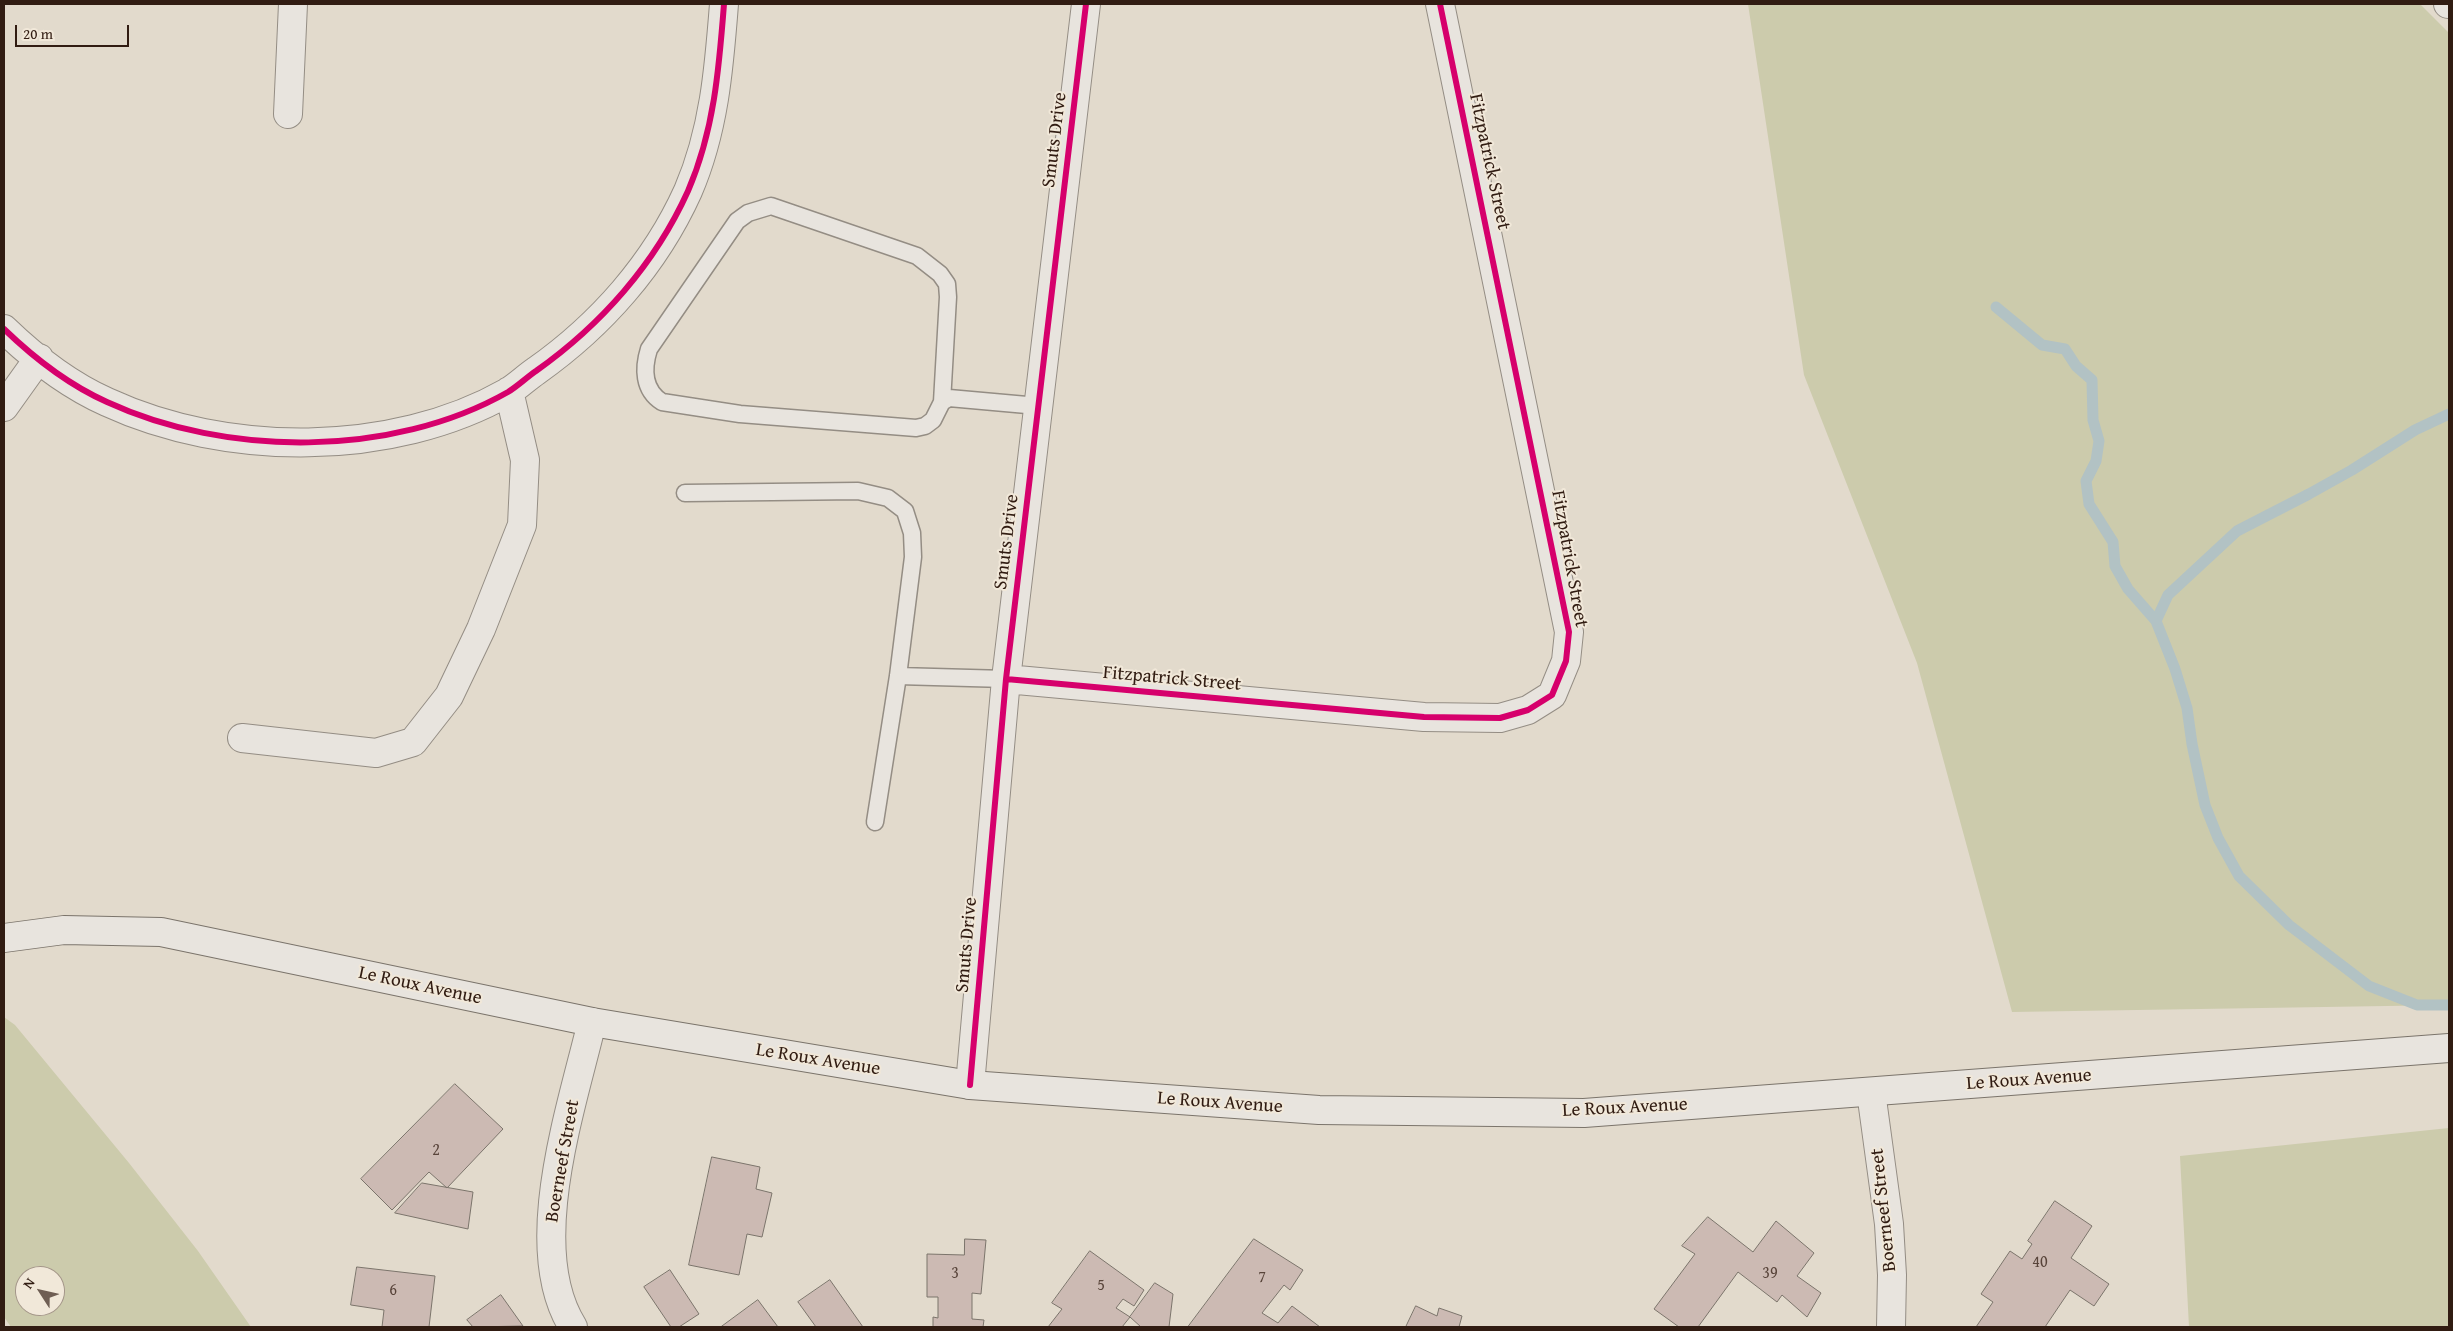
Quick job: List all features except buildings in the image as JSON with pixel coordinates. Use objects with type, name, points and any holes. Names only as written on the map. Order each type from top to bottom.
[{"type":"street","points":[[288,114],[293,4]]},
{"type":"street","points":[[4,329],[61,375],[106,402],[195,430],[250,439],[305,442],[339,441],[377,436],[419,427],[457,414],[508,391],[567,349],[603,316],[639,274],[668,229],[687,192],[703,151],[719,80],[724,4]]},
{"type":"street","name":"Smuts Drive","points":[[970,1085],[1006,679],[1086,4]]},
{"type":"street","name":"Fitzpatrick Street","points":[[1006,679],[1424,717],[1500,718],[1528,710],[1552,695],[1566,661],[1569,632],[1440,4]]},
{"type":"street","points":[[4,407],[39,358]]},
{"type":"street","points":[[242,738],[376,753],[413,742],[419,735],[448,696],[480,629],[522,525],[525,460],[508,391]]},
{"type":"street","name":"Le Roux Avenue","points":[[4,938],[64,930],[161,932],[592,1022],[970,1085],[1319,1110],[1565,1112],[1871,1092],[2449,1048]]},
{"type":"street","name":"Boerneef Street","points":[[573,1327],[562,1310],[554,1274],[551,1228],[561,1152],[592,1022]]},
{"type":"street","name":"Boerneef Street","points":[[1871,1092],[1889,1224],[1892,1275],[1891,1327]]},
{"type":"lane","points":[[942,402],[948,297],[947,284],[940,274],[917,256],[771,206],[748,213],[737,221],[648,349],[644,365],[648,388],[653,396],[662,402],[740,414],[916,428],[925,426],[932,420],[942,402],[949,398],[1038,406]]},
{"type":"lane","points":[[685,493],[858,491],[888,498],[905,511],[913,557],[898,676],[875,822]]},
{"type":"lane","points":[[898,676],[1006,679]]},
{"type":"green space","points":[[1748,4],[2420,4],[2449,33],[2449,1005],[2012,1012],[1917,663],[1804,375]]},
{"type":"green space","points":[[4,1017],[15,1025],[129,1163],[198,1251],[251,1327],[11,1327],[4,1317]]},
{"type":"green space","points":[[2449,1128],[2449,1327],[2189,1327],[2180,1156]]},
{"type":"waterway","points":[[1996,307],[2042,345],[2065,349],[2076,366],[2092,380],[2093,420],[2099,441],[2096,461],[2086,481],[2089,504],[2113,542],[2115,566],[2128,589],[2156,621]]},
{"type":"waterway","points":[[2449,414],[2415,430],[2352,470],[2237,531],[2168,595],[2156,621],[2175,669],[2187,708],[2192,744],[2205,805],[2218,838],[2239,876],[2289,925],[2369,986],[2417,1005],[2449,1005]]},
{"type":"cycle path","points":[[4,329],[52,370],[93,395],[154,420],[204,433],[256,440],[309,442],[362,439],[413,429],[462,414],[512,390],[583,334],[643,268],[675,218],[688,191],[704,146],[714,99],[724,4]]},
{"type":"cycle path","points":[[970,1085],[1006,679],[1086,4]]},
{"type":"cycle path","points":[[1006,679],[1424,717],[1500,718],[1528,710],[1552,695],[1566,661],[1569,632],[1440,4]]}]
